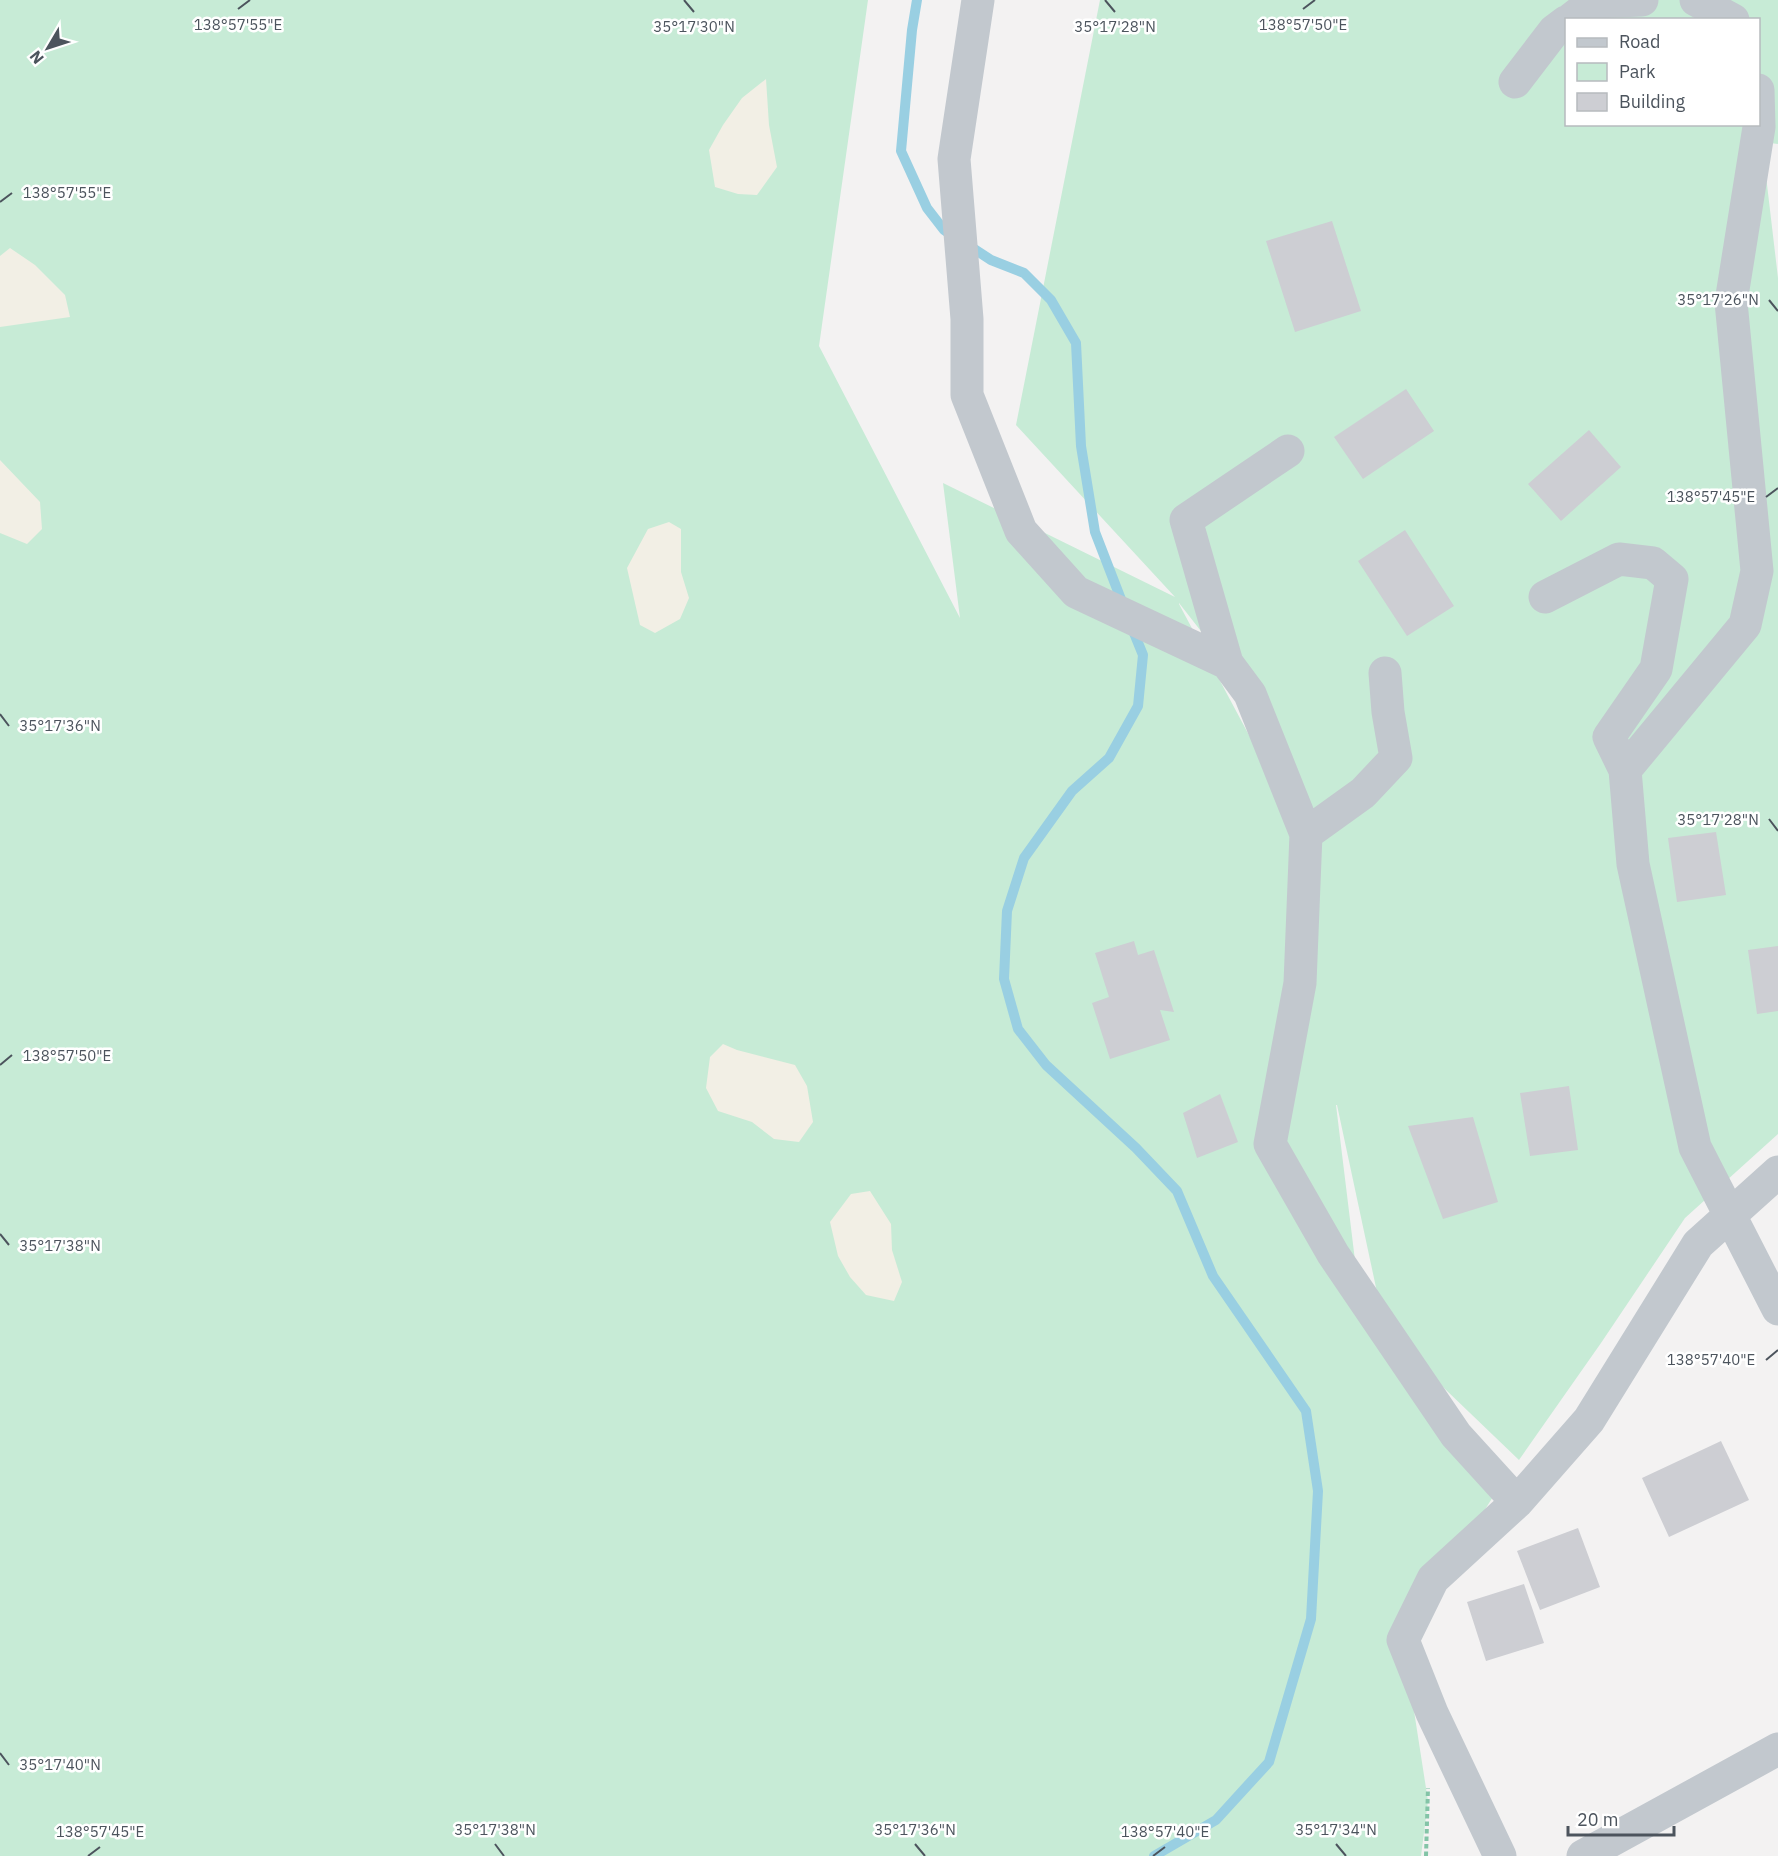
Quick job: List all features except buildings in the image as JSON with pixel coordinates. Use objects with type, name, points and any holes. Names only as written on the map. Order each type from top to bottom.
[{"type":"street","points":[[978,0],[954,159],[968,319],[967,395],[1021,531],[1076,592],[1227,663]]},
{"type":"street","points":[[1572,18],[1593,2],[1642,0]]},
{"type":"street","points":[[1696,0],[1729,18]]},
{"type":"street","points":[[1515,82],[1554,31],[1565,23]]},
{"type":"street","points":[[1625,770],[1745,625],[1757,571],[1731,302],[1759,126]]},
{"type":"street","points":[[1288,451],[1186,520],[1227,663],[1250,694],[1306,834],[1300,982],[1270,1144],[1333,1254],[1456,1436],[1517,1502]]},
{"type":"street","points":[[1545,597],[1619,559],[1653,563],[1672,579],[1656,669],[1609,737],[1625,770],[1633,864],[1695,1147],[1778,1309]]},
{"type":"street","points":[[1306,834],[1363,793],[1396,758],[1388,712],[1385,673]]},
{"type":"street","points":[[1500,1856],[1432,1713],[1403,1640],[1433,1579],[1517,1502],[1589,1420],[1698,1244],[1778,1172]]},
{"type":"street","points":[[1583,1856],[1778,1749]]},
{"type":"green space","points":[[0,0],[868,0],[819,346],[960,618],[943,483],[1175,597],[1016,425],[1100,0],[1778,0],[1778,144],[1762,142],[1778,278],[1778,1134],[1685,1218],[1519,1460],[1396,1342],[1501,1484],[1403,1640],[1428,1801],[1421,1856],[0,1856]],"holes":[[[1179,604],[1250,694],[1298,827]],[[1337,1105],[1384,1325],[1359,1293]]]},
{"type":"sand","points":[[766,79],[769,125],[777,167],[757,195],[738,194],[715,187],[709,150],[742,98]]},
{"type":"sand","points":[[10,248],[35,265],[65,295],[70,317],[0,327],[0,256]]},
{"type":"sand","points":[[0,460],[40,502],[42,529],[27,544],[0,533]]},
{"type":"sand","points":[[669,522],[681,529],[681,572],[689,598],[680,619],[655,633],[640,625],[627,568],[648,529]]},
{"type":"sand","points":[[723,1044],[737,1050],[795,1065],[807,1086],[813,1122],[799,1142],[774,1139],[752,1122],[718,1111],[706,1088],[710,1057]]},
{"type":"sand","points":[[870,1191],[891,1224],[892,1250],[902,1282],[894,1301],[866,1295],[850,1277],[838,1256],[830,1222],[851,1194]]},
{"type":"waterway","points":[[917,0],[912,30],[901,151],[927,208],[944,230],[954,237]]},
{"type":"waterway","points":[[968,245],[991,260],[1024,273],[1051,300],[1076,343],[1081,446],[1095,532],[1124,607]]},
{"type":"waterway","points":[[1132,628],[1143,655],[1138,706],[1109,758],[1072,791],[1024,858],[1007,911],[1004,979],[1018,1029],[1046,1065],[1136,1148],[1177,1191],[1213,1276],[1306,1411],[1318,1491],[1311,1619],[1269,1762],[1216,1820],[1154,1856]]}]
